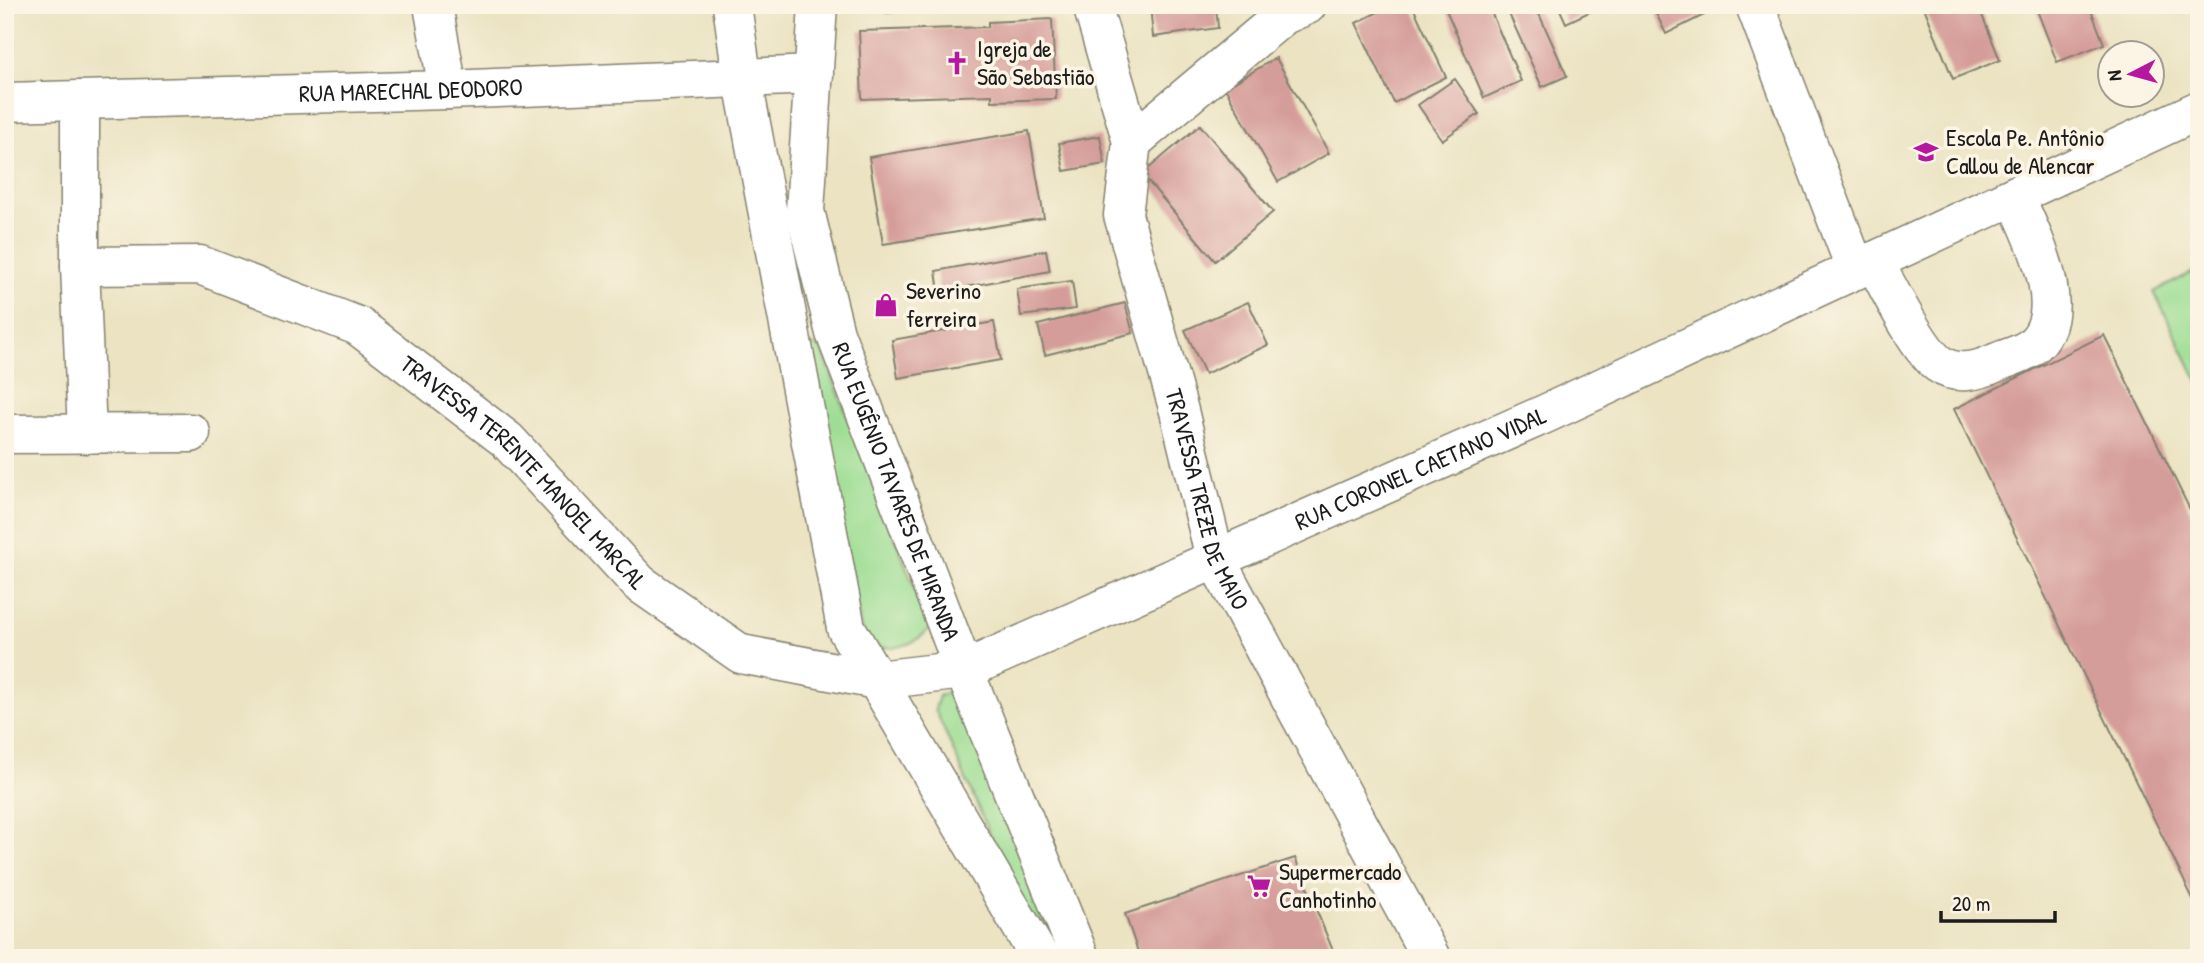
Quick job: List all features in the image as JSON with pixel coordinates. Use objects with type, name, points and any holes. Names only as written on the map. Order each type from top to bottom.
[{"type":"street","points":[[433,5],[448,90]]},
{"type":"street","name":"RUA EUGÊNIO TAVARES DE MIRANDA","points":[[732,5],[742,76],[846,628],[1040,958]]},
{"type":"street","name":"RUA EUGÊNIO TAVARES DE MIRANDA","points":[[817,5],[805,211],[835,333],[964,670],[1080,958]]},
{"type":"street","name":"TRAVESSA TREZE DE MAIO","points":[[1092,5],[1132,142],[1123,215],[1179,411],[1215,558],[1431,958]]},
{"type":"street","points":[[1132,142],[1284,15],[1307,5]]},
{"type":"street","points":[[1755,5],[1865,265],[1939,364],[1960,372],[1984,368],[2029,348],[2044,332],[2050,308],[2046,267],[2015,195]]},
{"type":"street","name":"RUA MARECHAL DEODORO","points":[[5,102],[448,90],[814,75]]},
{"type":"street","points":[[80,100],[79,266],[87,434]]},
{"type":"street","name":"RUA CORONEL CAETANO VIDAL","points":[[964,670],[1545,414],[2199,110]]},
{"type":"street","points":[[778,263],[815,258]]},
{"type":"street","name":"TRAVESSA TERENTE MANOEL MARCAL","points":[[79,266],[200,265],[358,326],[507,440],[639,583],[741,654],[877,680],[964,670]]},
{"type":"street","points":[[5,434],[191,433]]},
{"type":"green space","points":[[2199,269],[2199,383],[2154,292]]},
{"type":"green space","points":[[806,345],[817,346],[823,353],[930,628],[916,640],[898,647],[880,647],[863,638]]},
{"type":"green space","points":[[951,690],[1074,958],[1044,958],[935,709],[939,696]]},
{"type":"building","points":[[885,5],[952,5],[952,7],[886,13]]},
{"type":"building","points":[[1150,5],[1216,5],[1218,28],[1153,37]]},
{"type":"building","points":[[1392,5],[1412,5],[1446,77],[1394,103],[1356,23]]},
{"type":"building","points":[[1444,5],[1488,5],[1521,81],[1484,98]]},
{"type":"building","points":[[1505,5],[1535,5],[1567,76],[1542,87]]},
{"type":"building","points":[[1558,5],[1604,5],[1566,23]]},
{"type":"building","points":[[1652,5],[1724,5],[1666,34]]},
{"type":"building","points":[[1923,5],[1978,5],[2000,60],[1953,79]]},
{"type":"building","points":[[2035,5],[2089,5],[2102,38],[2096,38],[2096,47],[2057,62]]},
{"type":"building","name":"Igreja de São Sebastião","points":[[1052,19],[1056,99],[992,101],[992,95],[862,99],[859,31],[988,27],[988,22]]},
{"type":"building","points":[[1276,58],[1329,153],[1278,182],[1225,88]]},
{"type":"building","points":[[1455,79],[1479,114],[1442,140],[1418,105]]},
{"type":"building","points":[[1200,125],[1273,212],[1215,261],[1142,174]]},
{"type":"building","points":[[1029,131],[1044,218],[883,244],[869,157]]},
{"type":"building","points":[[1100,136],[1105,164],[1064,171],[1059,143]]},
{"type":"building","points":[[1046,250],[1050,271],[939,292],[936,271]]},
{"type":"building","points":[[1072,281],[1076,309],[1021,316],[1017,289]]},
{"type":"building","points":[[1248,302],[1268,345],[1205,374],[1185,330]]},
{"type":"building","points":[[1125,303],[1133,333],[1045,355],[1038,325]]},
{"type":"building","points":[[994,322],[1001,360],[898,378],[892,340]]},
{"type":"building","points":[[2104,335],[2199,528],[2199,899],[2194,901],[1954,409]]},
{"type":"building","name":"Supermercado Canhotinho","points":[[1295,858],[1336,958],[1140,958],[1125,914]]},
{"type":"place","name":"Igreja de São Sebastião","points":[[957,63]]},
{"type":"place","name":"Escola Pe. Antônio Callou de Alencar","points":[[1926,152]]},
{"type":"place","name":"Severino ferreira","points":[[886,305]]},
{"type":"place","name":"Supermercado Canhotinho","points":[[1259,886]]}]
